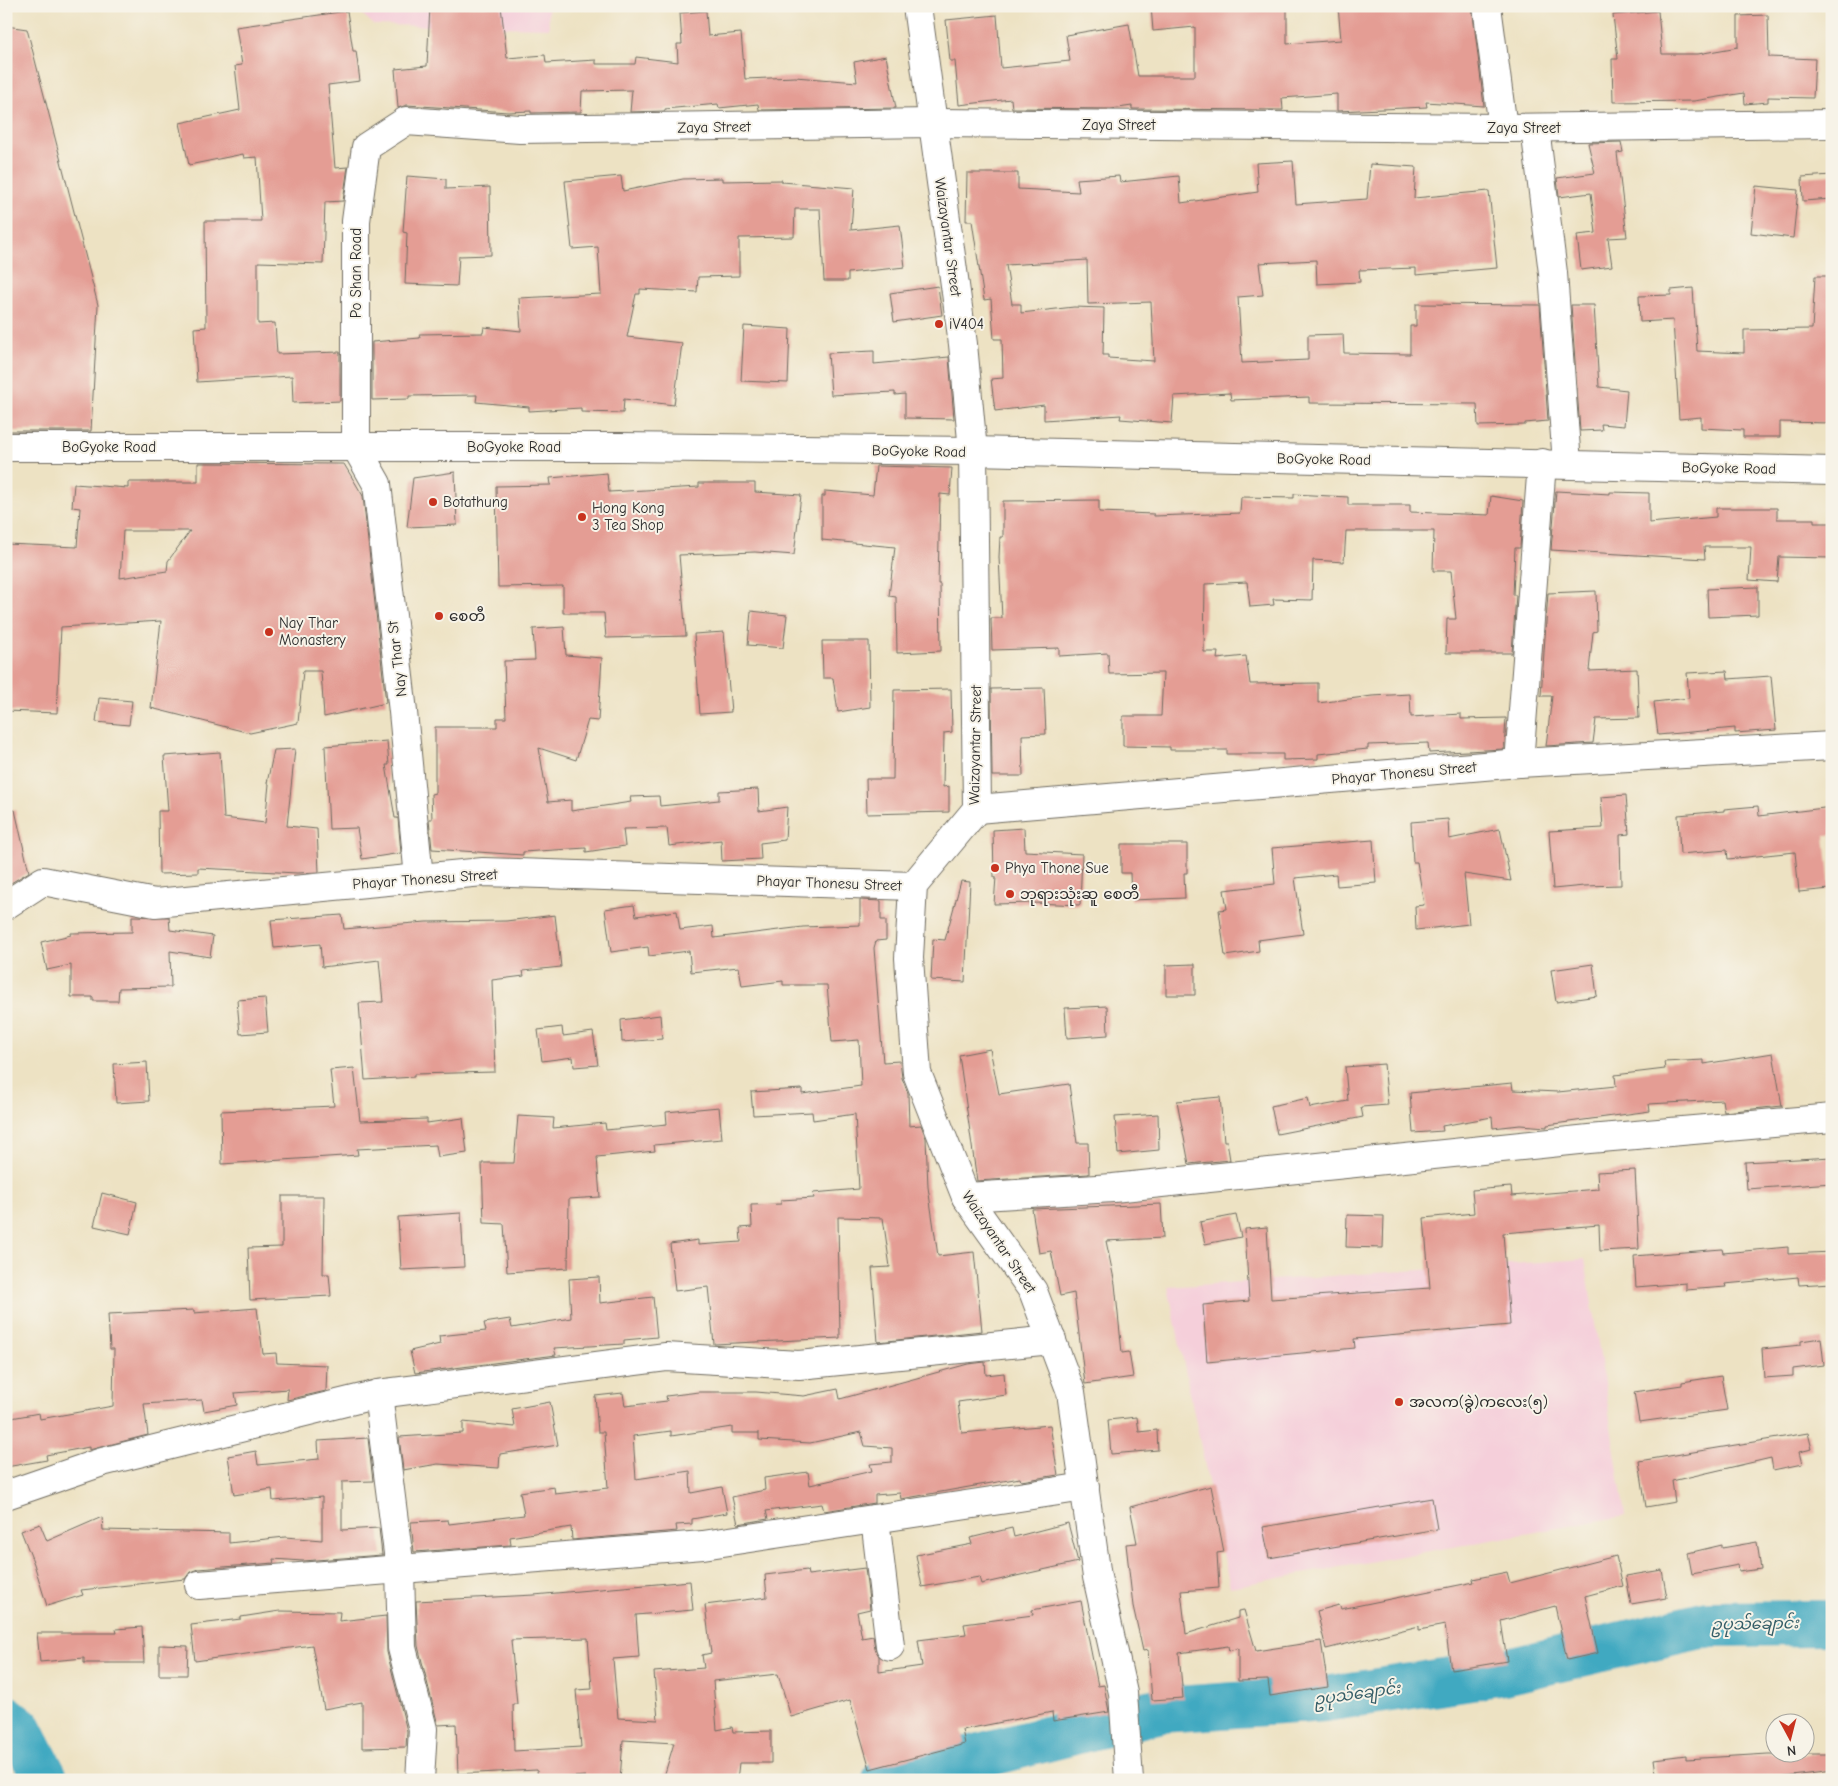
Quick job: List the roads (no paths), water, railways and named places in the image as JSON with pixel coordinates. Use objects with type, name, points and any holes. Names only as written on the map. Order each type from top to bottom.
[{"type":"street","name":"Waizayantar Street","points":[[916,6],[963,344],[973,451],[976,809],[913,886],[909,958],[916,1073],[966,1196],[1033,1291],[1071,1392],[1097,1577],[1123,1694],[1129,1780]]},
{"type":"street","points":[[1487,6],[1503,128]]},
{"type":"street","name":"Zaya Street","points":[[406,121],[520,129],[933,124],[1503,128],[1832,124]]},
{"type":"street","name":"Po Shan Road","points":[[356,446],[356,221],[366,147],[406,121]]},
{"type":"street","points":[[1520,763],[1555,464],[1553,273],[1535,128]]},
{"type":"street","name":"Nay Thar St","points":[[356,446],[377,484],[403,712],[418,878]]},
{"type":"street","name":"BoGyoke Road","points":[[6,447],[620,446],[973,451],[1832,471]]},
{"type":"street","name":"Phayar Thonesu Street","points":[[976,809],[1520,763],[1832,746]]},
{"type":"street","name":"Phayar Thonesu Street","points":[[6,905],[43,881],[155,903],[483,872],[913,886]]},
{"type":"street","points":[[966,1196],[1113,1188],[1589,1139],[1832,1118]]},
{"type":"street","points":[[6,1495],[102,1462],[378,1394],[666,1357],[799,1364],[1052,1340]]},
{"type":"street","points":[[378,1394],[400,1569],[402,1648],[423,1729],[420,1780]]},
{"type":"street","points":[[199,1585],[703,1545],[1084,1487]]},
{"type":"street","points":[[875,1519],[890,1646]]},
{"type":"waterway","name":"ဥပုသ်ချောင်း","points":[[885,1780],[1161,1710],[1325,1699],[1504,1672],[1709,1624],[1832,1623]]},
{"type":"waterway","name":"ဥပုသ်ချောင်း","points":[[6,1718],[20,1729],[46,1780]]},
{"type":"place","name":"iV404","points":[[939,324]]},
{"type":"place","name":"Botathung","points":[[433,502]]},
{"type":"place","name":"Hong Kong 3 Tea Shop","points":[[582,517]]},
{"type":"place","name":"စေတီ","points":[[439,616]]},
{"type":"place","name":"Nay Thar Monastery","points":[[269,632]]},
{"type":"place","name":"Phya Thone Sue","points":[[995,868]]},
{"type":"place","name":"ဘုရားသုံးဆူ စေတီ","points":[[1010,894]]},
{"type":"place","name":"အလက(ခွဲ)ကလေး(၅)","points":[[1399,1402]]}]
